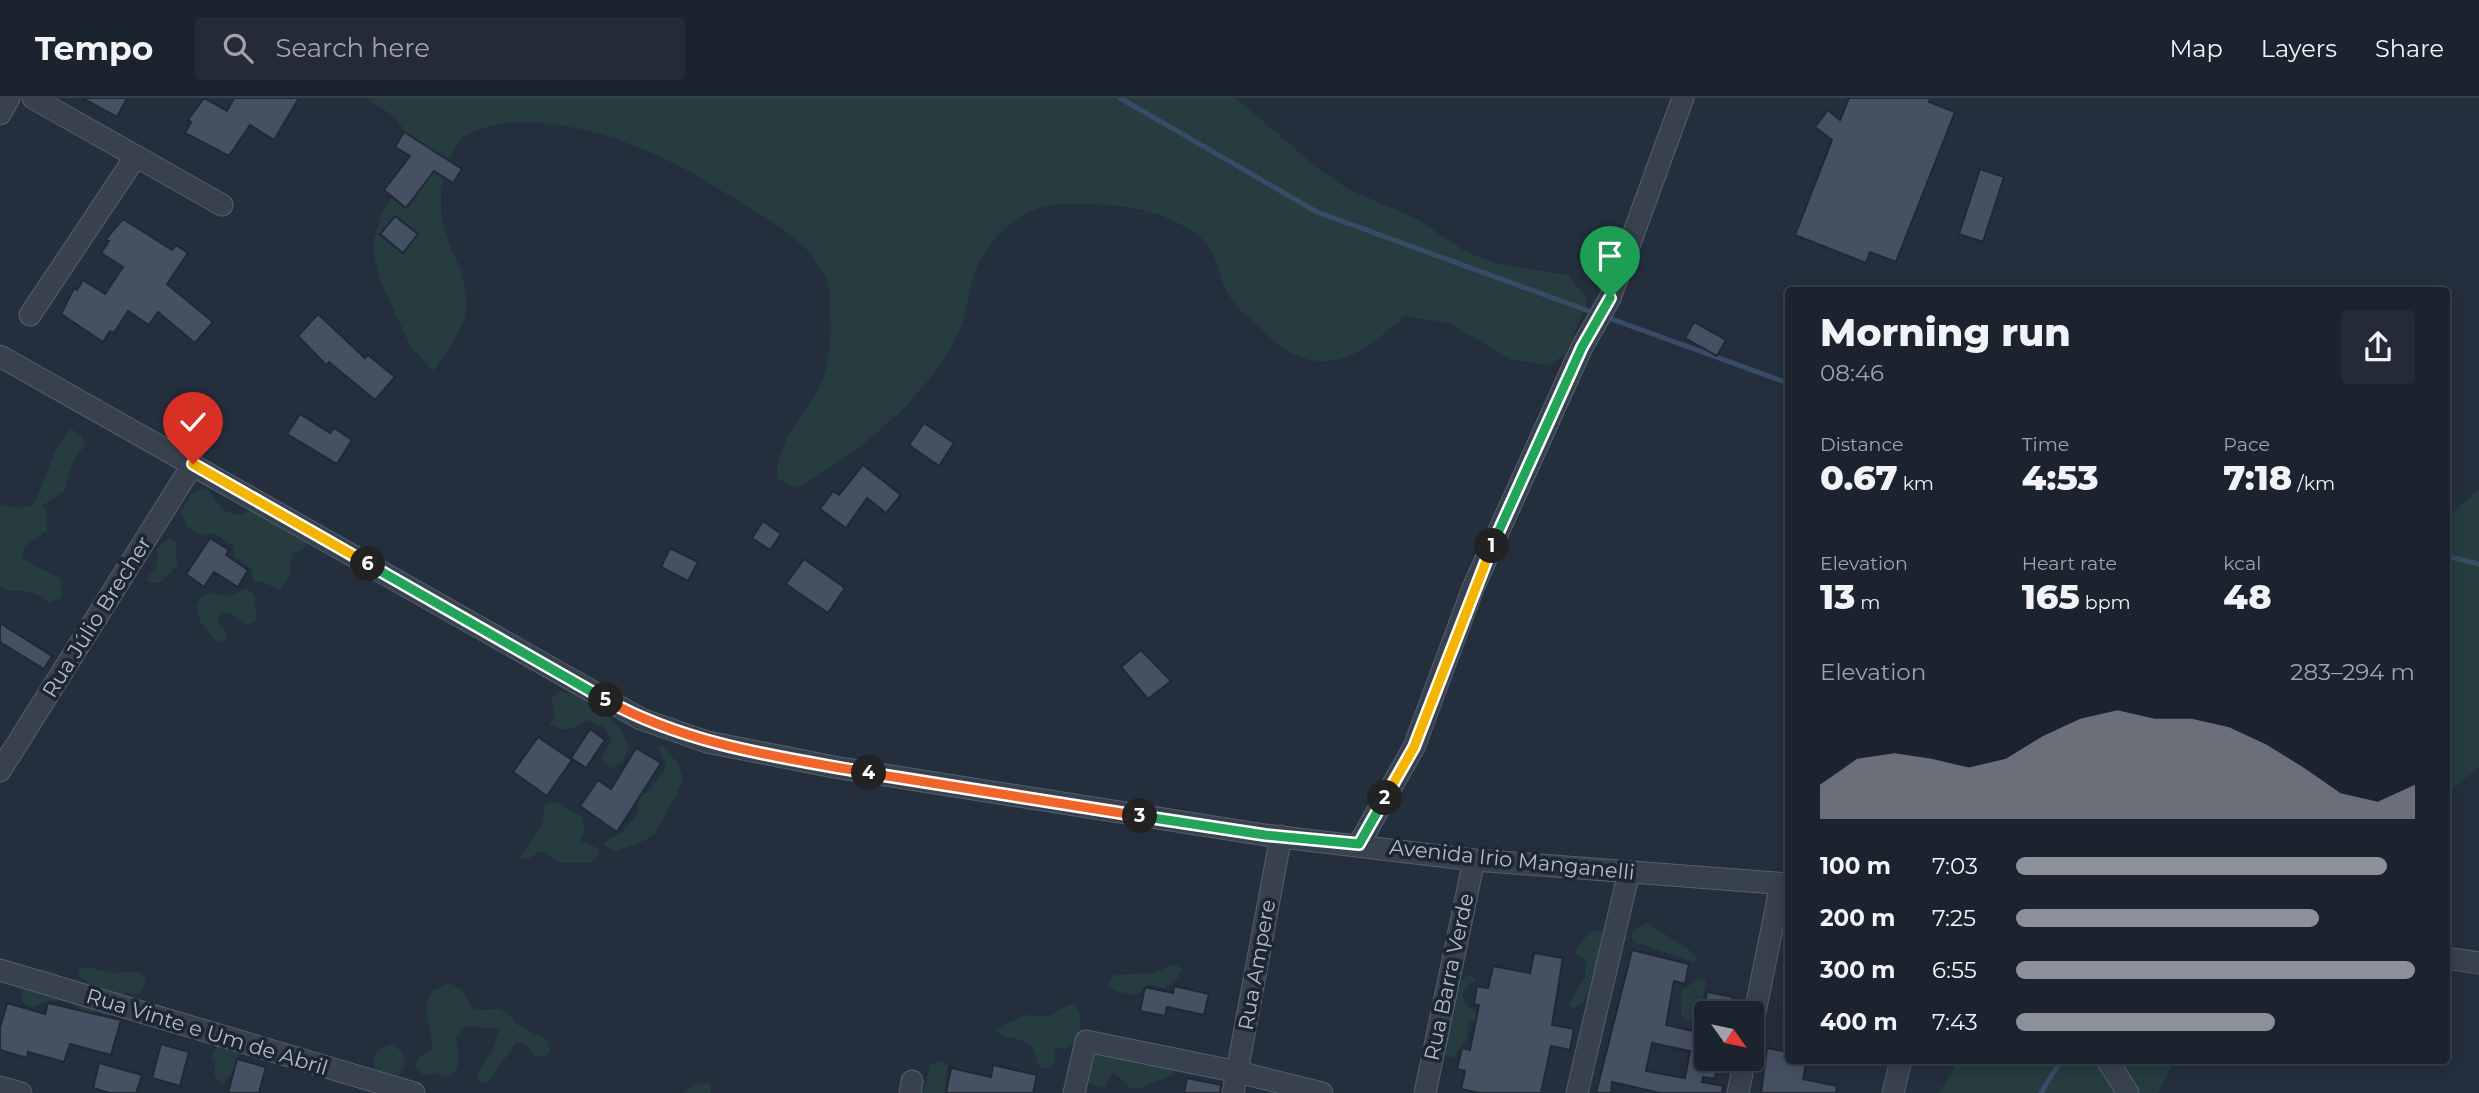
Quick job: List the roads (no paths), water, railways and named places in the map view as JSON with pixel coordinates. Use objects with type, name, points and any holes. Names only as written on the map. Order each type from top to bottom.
[{"type":"street","points":[[0,114],[9,98]]},
{"type":"street","points":[[33,98],[222,205]]},
{"type":"street","points":[[1359,844],[1414,747],[1473,588],[1582,347],[1610,298],[1683,98]]},
{"type":"street","points":[[30,315],[136,156]]},
{"type":"street","name":"Avenida Irio Manganelli","points":[[0,356],[640,719],[707,742],[893,777],[1281,836],[1474,860],[1785,884]]},
{"type":"street","name":"Rua Júlio Brecher","points":[[0,771],[193,464]]},
{"type":"street","name":"Rua Ampere","points":[[1233,1093],[1281,836]]},
{"type":"street","name":"Rua Barra Verde","points":[[1425,1093],[1474,860]]},
{"type":"street","points":[[1577,1093],[1629,872]]},
{"type":"street","points":[[1758,1001],[1785,884]]},
{"type":"street","points":[[2450,959],[2479,963]]},
{"type":"street","name":"Rua Vinte e Um de Abril","points":[[0,970],[414,1093]]},
{"type":"street","points":[[1074,1093],[1086,1041],[1238,1072],[1322,1093]]},
{"type":"street","points":[[1893,1093],[1900,1064]]},
{"type":"street","points":[[2110,1064],[2128,1093]]},
{"type":"street","points":[[1738,1093],[1743,1071]]},
{"type":"waterway","points":[[1120,98],[1317,212],[1597,314]]},
{"type":"waterway","points":[[1606,317],[1785,382]]},
{"type":"waterway","points":[[2450,557],[2479,564]]},
{"type":"waterway","points":[[2041,1093],[2059,1064]]}]
